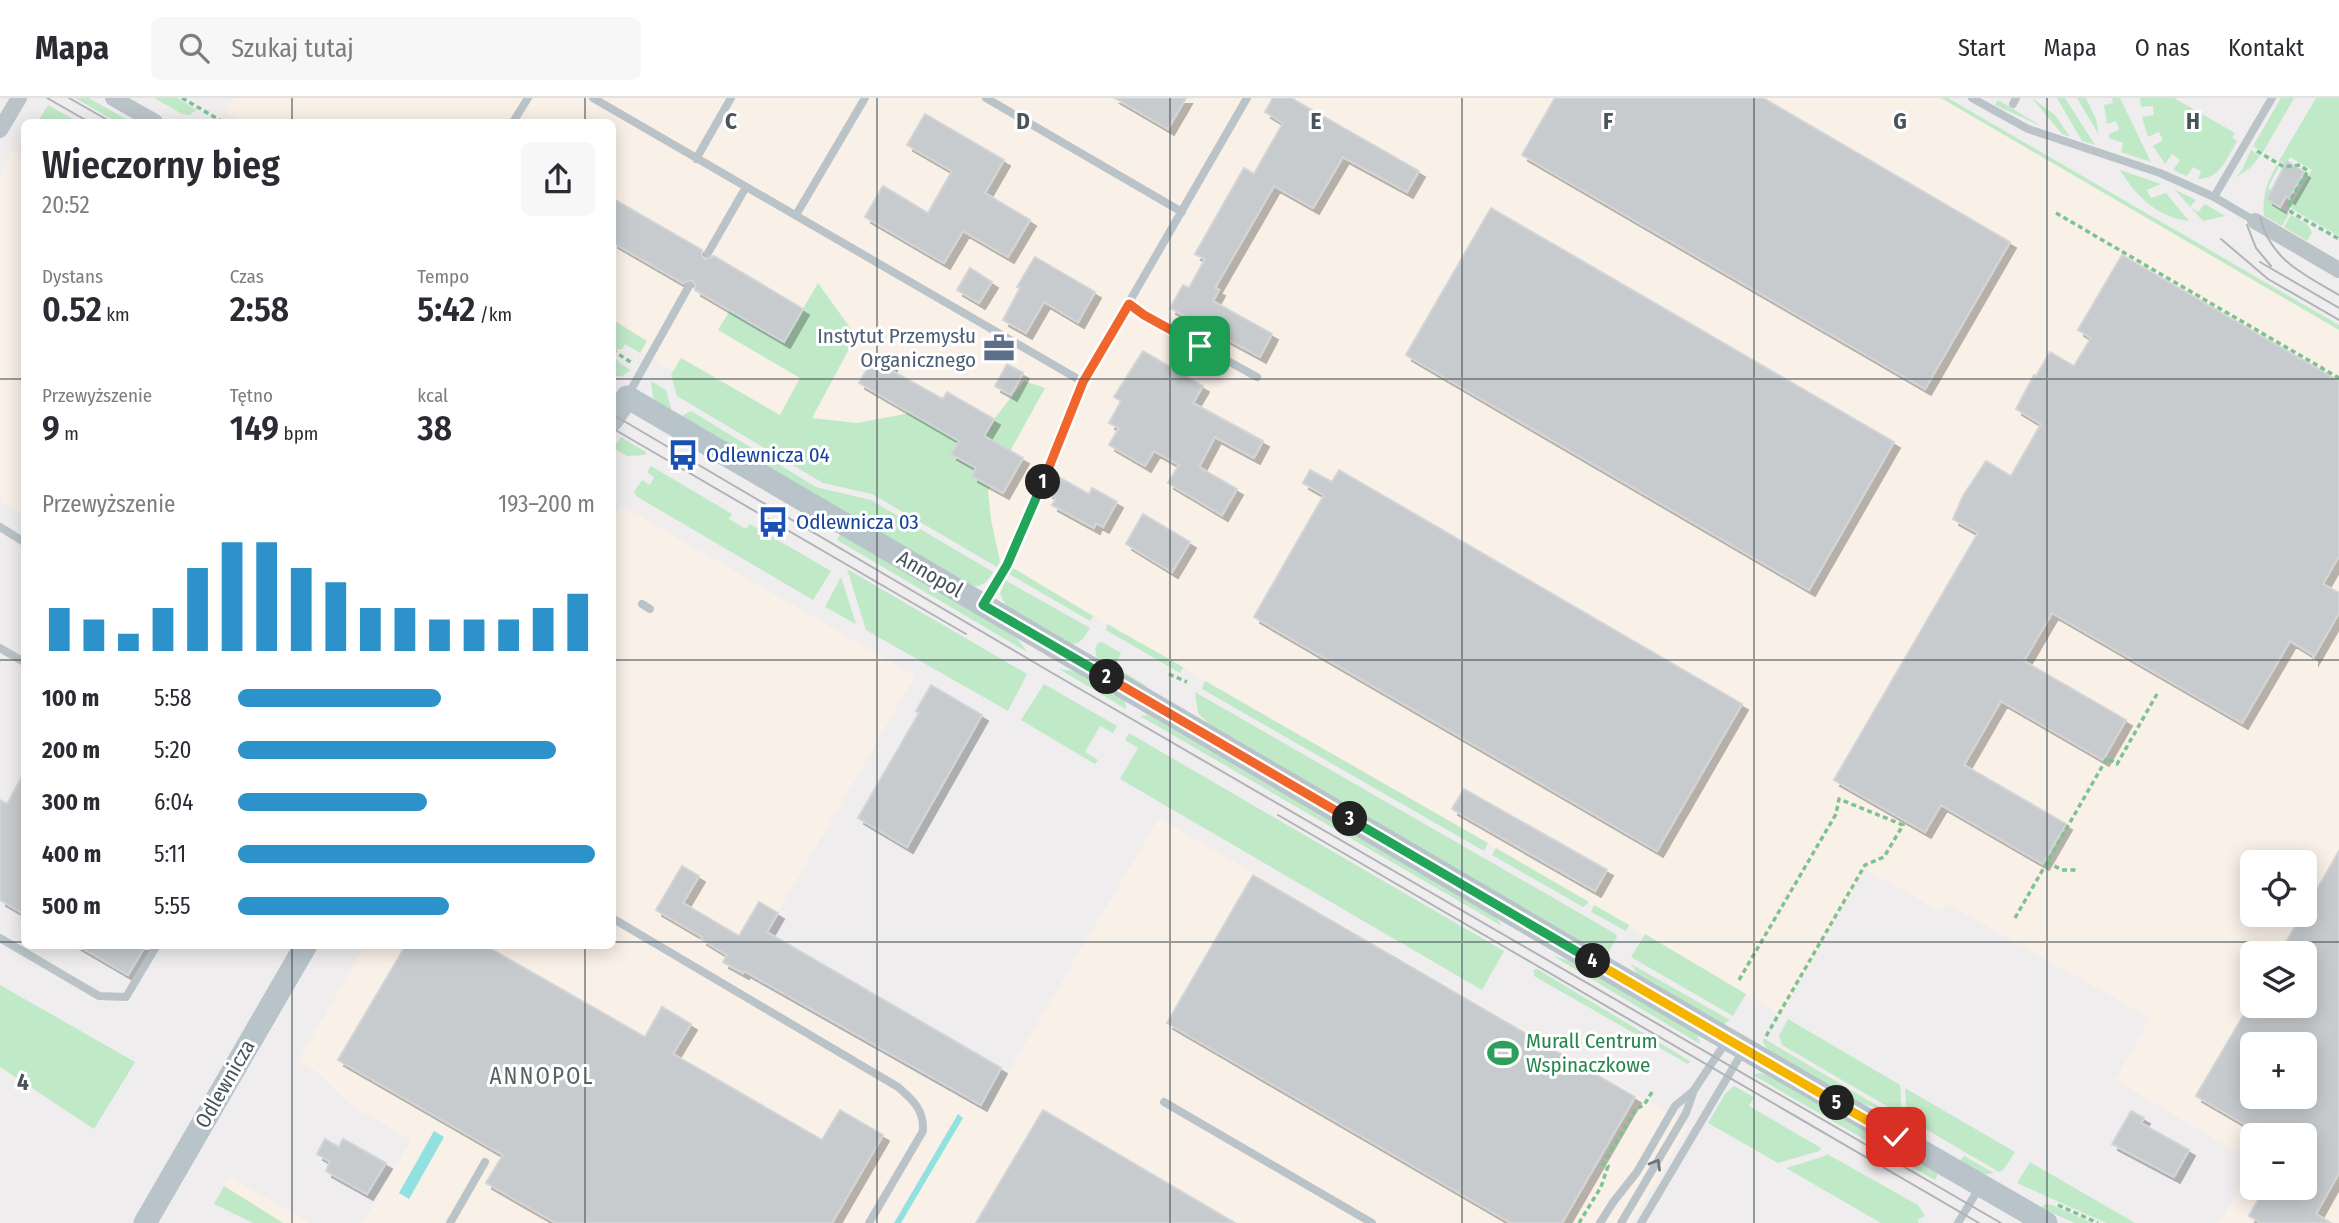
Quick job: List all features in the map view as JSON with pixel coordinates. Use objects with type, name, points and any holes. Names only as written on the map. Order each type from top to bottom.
[{"type":"street","points":[[0,130],[19,98]]},
{"type":"street","points":[[113,98],[150,119]]},
{"type":"street","points":[[2255,221],[2339,270]]},
{"type":"street","name":"Annopol","points":[[620,393],[1980,1186],[2049,1213]]},
{"type":"street","name":"Odlewnicza","points":[[145,1223],[304,949]]},
{"type":"lane","points":[[515,119],[528,98]]},
{"type":"lane","points":[[593,98],[1083,382]]},
{"type":"lane","points":[[696,159],[732,98]]},
{"type":"lane","points":[[796,215],[865,98]]},
{"type":"lane","points":[[986,98],[1182,212]]},
{"type":"lane","points":[[983,605],[1007,565],[1083,382],[1247,98]]},
{"type":"lane","points":[[1972,98],[2028,128],[2160,173],[2214,197],[2255,221]]},
{"type":"lane","points":[[2214,197],[2272,98]]},
{"type":"lane","points":[[708,253],[746,187]]},
{"type":"lane","points":[[620,393],[689,286]]},
{"type":"lane","points":[[1129,304],[1144,315],[1257,377]]},
{"type":"lane","points":[[0,527],[21,540]]},
{"type":"lane","points":[[0,648],[21,660]]},
{"type":"lane","points":[[616,920],[898,1087],[915,1101],[924,1116],[923,1131],[869,1223]]},
{"type":"lane","points":[[0,938],[99,996],[126,998],[156,949]]},
{"type":"lane","points":[[1600,1223],[1637,1172],[1675,1106],[1694,1090],[1736,1045]]},
{"type":"lane","points":[[1641,1223],[1736,1045]]},
{"type":"lane","points":[[1621,1223],[1686,1113],[1694,1090]]},
{"type":"lane","points":[[1164,1102],[1372,1223]]},
{"type":"lane","points":[[450,1223],[485,1162]]},
{"type":"lane","points":[[1958,1223],[1980,1186]]},
{"type":"path","points":[[181,98],[218,119]]},
{"type":"path","points":[[2245,144],[2284,167],[2300,166],[2308,171],[2289,202],[2291,212],[2339,239]]},
{"type":"path","points":[[2284,199],[2289,202]]},
{"type":"path","points":[[2056,213],[2339,378]]},
{"type":"path","points":[[616,353],[633,365]]},
{"type":"path","points":[[1169,674],[1187,682]]},
{"type":"path","points":[[2015,918],[2107,758],[2118,764],[2157,694]]},
{"type":"path","points":[[1739,980],[1836,814],[1839,799],[1903,825],[1884,857],[1865,865],[1765,1038]]},
{"type":"path","points":[[2048,862],[2062,870],[2076,870]]},
{"type":"path","points":[[1579,1223],[1601,1187],[1608,1166],[1603,1164],[1636,1109],[1644,1105],[1652,1092]]},
{"type":"path","points":[[2049,1213],[2098,1223]]},
{"type":"shaded area","points":[[233,98],[1941,98],[2339,330],[2339,1223],[2219,1223],[2240,1187],[2240,1200],[2317,1200],[2317,1123],[2240,1123],[2240,1154],[2115,1080],[2150,1018],[1947,904],[1941,912],[1865,869],[1781,1015],[616,338],[616,119],[238,119],[225,112]]},
{"type":"shaded area","points":[[13,150],[21,155],[21,514],[0,501],[0,175]]},
{"type":"shaded area","points":[[621,505],[915,676],[743,973],[985,1111],[1159,818],[1689,1125],[1632,1223],[363,1223],[411,1140],[352,1106],[314,1070],[298,1061],[363,949],[616,949],[616,513]]},
{"type":"shaded area","points":[[230,1177],[310,1223],[283,1223],[224,1186]]},
{"type":"green space","points":[[75,98],[89,98],[126,119],[112,119]]},
{"type":"green space","points":[[154,98],[177,98],[197,110],[189,115],[182,114]]},
{"type":"green space","points":[[1941,98],[1948,98],[2339,325],[2339,330]]},
{"type":"green space","points":[[2032,98],[2055,115],[2070,137],[2062,134]]},
{"type":"green space","points":[[2057,98],[2065,98],[2095,145],[2082,141]]},
{"type":"green space","points":[[2077,98],[2086,98],[2096,119],[2099,135]]},
{"type":"green space","points":[[2112,98],[2120,98],[2151,162],[2121,152],[2123,143],[2109,138],[2109,134],[2119,130],[2116,121],[2107,124],[2104,105],[2113,103]]},
{"type":"green space","points":[[2140,98],[2174,98],[2235,133],[2232,138],[2237,141],[2222,166],[2212,175],[2198,179],[2201,171],[2193,167],[2187,176],[2173,170],[2180,160],[2172,154],[2165,164],[2153,146],[2163,140],[2159,132],[2148,137],[2142,117],[2154,115],[2153,106],[2141,107]]},
{"type":"green space","points":[[2281,98],[2294,98],[2263,152],[2253,146]]},
{"type":"green space","points":[[2316,98],[2339,98],[2339,236],[2292,209],[2291,205],[2312,170],[2290,157],[2285,165],[2279,161]]},
{"type":"green space","points":[[1998,100],[2041,126],[1995,105]]},
{"type":"green space","points":[[48,105],[73,119],[40,119]]},
{"type":"green space","points":[[2251,150],[2260,156],[2250,168],[2235,178],[2242,170]]},
{"type":"green space","points":[[2277,165],[2279,166],[2268,188],[2272,191],[2267,199],[2289,214],[2282,226],[2264,216],[2266,189]]},
{"type":"green space","points":[[2120,170],[2161,184],[2147,190],[2151,198],[2166,193],[2189,221],[2167,215],[2148,204]]},
{"type":"green space","points":[[2174,189],[2196,200],[2190,207]]},
{"type":"green space","points":[[2205,204],[2225,216],[2203,221],[2191,207],[2198,212]]},
{"type":"green space","points":[[2291,215],[2307,224],[2312,232],[2307,241],[2284,227]]},
{"type":"green space","points":[[818,283],[856,336],[812,418],[857,423],[910,413],[959,441],[952,454],[969,463],[994,419],[1024,381],[1045,388],[988,491],[1000,561],[997,567],[872,494],[823,483],[677,396],[671,375],[681,358],[780,415],[800,378],[718,330],[730,310],[784,341]]},
{"type":"green space","points":[[616,322],[647,341],[640,353],[625,344],[622,349],[616,350]]},
{"type":"green space","points":[[616,358],[631,370],[622,376],[616,376]]},
{"type":"green space","points":[[651,381],[666,390],[671,408],[669,411],[653,398]]},
{"type":"green space","points":[[691,411],[816,487],[871,500],[993,572],[984,584],[970,586],[680,417]]},
{"type":"green space","points":[[621,437],[646,452],[645,455],[627,456],[616,450],[616,444]]},
{"type":"green space","points":[[651,466],[732,514],[729,519],[746,529],[750,524],[831,571],[813,600],[636,496],[634,492],[642,480],[650,485],[654,477],[647,472]]},
{"type":"green space","points":[[841,533],[1017,638],[1027,652],[837,540]]},
{"type":"green space","points":[[1013,568],[1093,616],[1090,621],[1009,574]]},
{"type":"green space","points":[[847,569],[1027,674],[1008,711],[866,630]]},
{"type":"green space","points":[[841,577],[856,624],[825,607]]},
{"type":"green space","points":[[1005,580],[1090,628],[1080,641],[1070,644],[1007,607],[1000,594]]},
{"type":"green space","points":[[1107,624],[1183,667],[1180,673],[1106,630]]},
{"type":"green space","points":[[1102,642],[1121,653],[1115,667],[1147,686],[1097,659],[1095,648]]},
{"type":"green space","points":[[1059,669],[1073,671],[1125,700],[1126,709]]},
{"type":"green space","points":[[1205,681],[1488,843],[1484,851],[1202,689]]},
{"type":"green space","points":[[1044,684],[1117,726],[1113,733],[1100,726],[1085,752],[1098,760],[1095,764],[1021,720]]},
{"type":"green space","points":[[1195,692],[1616,934],[1608,953],[1601,953],[1213,728],[1198,713]]},
{"type":"green space","points":[[1148,715],[1497,918],[1502,926],[1140,716]]},
{"type":"green space","points":[[1129,733],[1504,951],[1482,990],[1120,779],[1138,748],[1125,740]]},
{"type":"green space","points":[[1496,848],[1589,902],[1583,907],[1492,855]]},
{"type":"green space","points":[[1594,905],[1629,925],[1626,931],[1591,912]]},
{"type":"green space","points":[[1645,934],[1746,994],[1733,1016],[1631,957]]},
{"type":"green space","points":[[1553,956],[1572,961],[1691,1030],[1698,1036],[1700,1044]]},
{"type":"green space","points":[[1631,964],[1730,1020],[1724,1024],[1638,975]]},
{"type":"green space","points":[[1534,969],[1690,1061],[1688,1064],[1534,976]]},
{"type":"green space","points":[[0,985],[135,1062],[94,1129],[0,1067]]},
{"type":"green space","points":[[1788,1019],[1900,1085],[1902,1115],[1782,1045],[1779,1036]]},
{"type":"green space","points":[[1763,1038],[1883,1109],[1858,1103],[1770,1052],[1763,1043]]},
{"type":"green space","points":[[1760,1073],[1773,1077],[1938,1174],[1935,1180],[1753,1075]]},
{"type":"green space","points":[[1734,1086],[1754,1097],[1749,1106],[1821,1148],[1819,1151],[1778,1163],[1708,1123],[1725,1094]]},
{"type":"green space","points":[[1905,1088],[2015,1152],[2004,1169],[1999,1172],[1907,1118]]},
{"type":"green space","points":[[1827,1154],[1918,1205],[1925,1216],[1917,1220],[1919,1223],[1881,1223],[1786,1168]]},
{"type":"green space","points":[[1964,1156],[1994,1173],[1983,1175],[1959,1162]]},
{"type":"green space","points":[[2030,1162],[2135,1223],[2106,1223],[2017,1183]]},
{"type":"green space","points":[[224,1186],[283,1223],[253,1223],[214,1204]]},
{"type":"green space","points":[[2045,1204],[2092,1223],[2075,1223],[2041,1208]]},
{"type":"water","points":[[958,1114],[963,1118],[901,1223],[894,1223]]},
{"type":"water","points":[[434,1131],[444,1137],[409,1199],[399,1193]]},
{"type":"building","points":[[1115,98],[1186,98],[1168,129]]},
{"type":"building","points":[[1273,98],[1291,98],[1419,171],[1407,192],[1343,157],[1313,208],[1274,186],[1215,288],[1219,290],[1213,301],[1272,334],[1260,357],[1170,308],[1183,285],[1189,288],[1205,259],[1195,254],[1244,168],[1254,174],[1283,123],[1265,112]]},
{"type":"building","points":[[1555,98],[1763,98],[2010,242],[1925,389],[1522,155]]},
{"type":"building","points":[[925,114],[1004,160],[985,193],[1030,220],[1008,257],[963,231],[944,263],[865,217],[883,186],[928,213],[952,171],[907,145]]},
{"type":"building","points":[[2287,161],[2304,172],[2289,198],[2286,196],[2280,207],[2267,199]]},
{"type":"building","points":[[616,200],[702,250],[705,259],[714,256],[803,309],[784,342],[695,290],[693,281],[683,283],[616,244]]},
{"type":"building","points":[[1491,208],[1894,442],[1809,590],[1406,355]]},
{"type":"building","points":[[2122,255],[2339,381],[2339,556],[2323,584],[2339,593],[2339,613],[2313,658],[2313,655],[2290,641],[2242,723],[2052,613],[2024,661],[2126,720],[2103,760],[2001,701],[1964,765],[2066,824],[2043,864],[1941,805],[1925,832],[1834,780],[1978,533],[1953,519],[1963,496],[1986,461],[2011,476],[2041,424],[2016,409],[2050,352],[2074,366],[2091,338],[2078,330]]},
{"type":"building","points":[[1035,257],[1095,292],[1078,322],[1044,302],[1026,333],[1003,320],[1020,288],[1017,287]]},
{"type":"building","points":[[970,268],[992,282],[979,303],[957,290]]},
{"type":"building","points":[[1143,351],[1203,386],[1193,403],[1263,441],[1254,458],[1215,437],[1199,467],[1237,489],[1222,515],[1168,483],[1179,465],[1154,451],[1145,466],[1109,445],[1119,428],[1109,423],[1121,401],[1114,397]]},
{"type":"building","points":[[876,354],[892,363],[889,369],[943,399],[947,392],[994,419],[984,436],[1023,458],[1003,493],[972,476],[976,468],[951,454],[959,441],[859,383]]},
{"type":"building","points":[[1007,364],[1023,373],[1011,395],[995,386]]},
{"type":"building","points":[[1310,470],[1332,482],[1339,470],[1742,704],[1657,851],[1254,617],[1324,495],[1303,483]]},
{"type":"building","points":[[1057,476],[1089,494],[1092,488],[1117,502],[1103,527],[1096,523],[1094,528],[1052,505],[1056,498],[1047,492]]},
{"type":"building","points":[[1143,514],[1190,542],[1172,572],[1126,544]]},
{"type":"building","points":[[931,685],[982,715],[907,847],[858,818],[919,713],[916,711]]},
{"type":"building","points":[[21,778],[21,912],[0,900],[0,800],[7,804]]},
{"type":"building","points":[[1464,789],[1607,870],[1595,891],[1452,809]]},
{"type":"building","points":[[2339,851],[2339,1173],[2316,1214],[2331,1223],[2261,1223],[2249,1216],[2258,1200],[2317,1200],[2317,1123],[2243,1123],[2196,1096],[2242,1018],[2317,1018],[2317,941],[2287,941],[2295,927],[2317,927],[2317,889]]},
{"type":"building","points":[[682,866],[699,876],[683,903],[739,936],[759,902],[778,913],[767,932],[1001,1068],[981,1105],[744,971],[743,973],[723,962],[727,955],[656,910]]},
{"type":"building","points":[[1253,875],[1635,1097],[1562,1223],[1511,1223],[1167,1023]]},
{"type":"building","points":[[84,949],[144,949],[128,975]]},
{"type":"building","points":[[404,949],[491,949],[645,1037],[662,1007],[691,1024],[673,1054],[822,1140],[840,1110],[883,1135],[832,1223],[556,1223],[486,1183],[503,1155],[338,1060]]},
{"type":"building","points":[[1043,1110],[1235,1223],[976,1223]]},
{"type":"building","points":[[2131,1111],[2144,1118],[2141,1123],[2189,1150],[2174,1177],[2112,1144]]},
{"type":"building","points":[[325,1139],[339,1147],[343,1139],[386,1163],[367,1194],[326,1171],[330,1162],[317,1154]]},
{"type":"tram line","points":[[47,98],[84,119]]},
{"type":"tram line","points":[[69,98],[106,119]]},
{"type":"tram line","points":[[2260,217],[2272,245],[2290,265],[2339,295]]},
{"type":"tram line","points":[[2247,225],[2256,248],[2271,266]]},
{"type":"tram line","points":[[2221,239],[2268,279],[2339,320]]},
{"type":"tram line","points":[[2260,262],[2339,308]]},
{"type":"tram line","points":[[616,416],[1042,667],[2001,1223]]},
{"type":"tram line","points":[[616,430],[966,634]]},
{"type":"tram line","points":[[1278,815],[1979,1223]]},
{"type":"place","name":"Instytut Przemysłu Organicznego","points":[[999,348]]},
{"type":"place","name":"Odlewnicza 04","points":[[683,455]]},
{"type":"place","name":"Odlewnicza 03","points":[[773,522]]},
{"type":"place","name":"Murall Centrum Wspinaczkowe","points":[[1503,1053]]},
{"type":"district","name":"ANNOPOL","points":[[542,1076]]},
{"type":"route","points":[[1200,346],[1129,304],[1083,382],[1007,565],[983,605],[1896,1137]]}]
